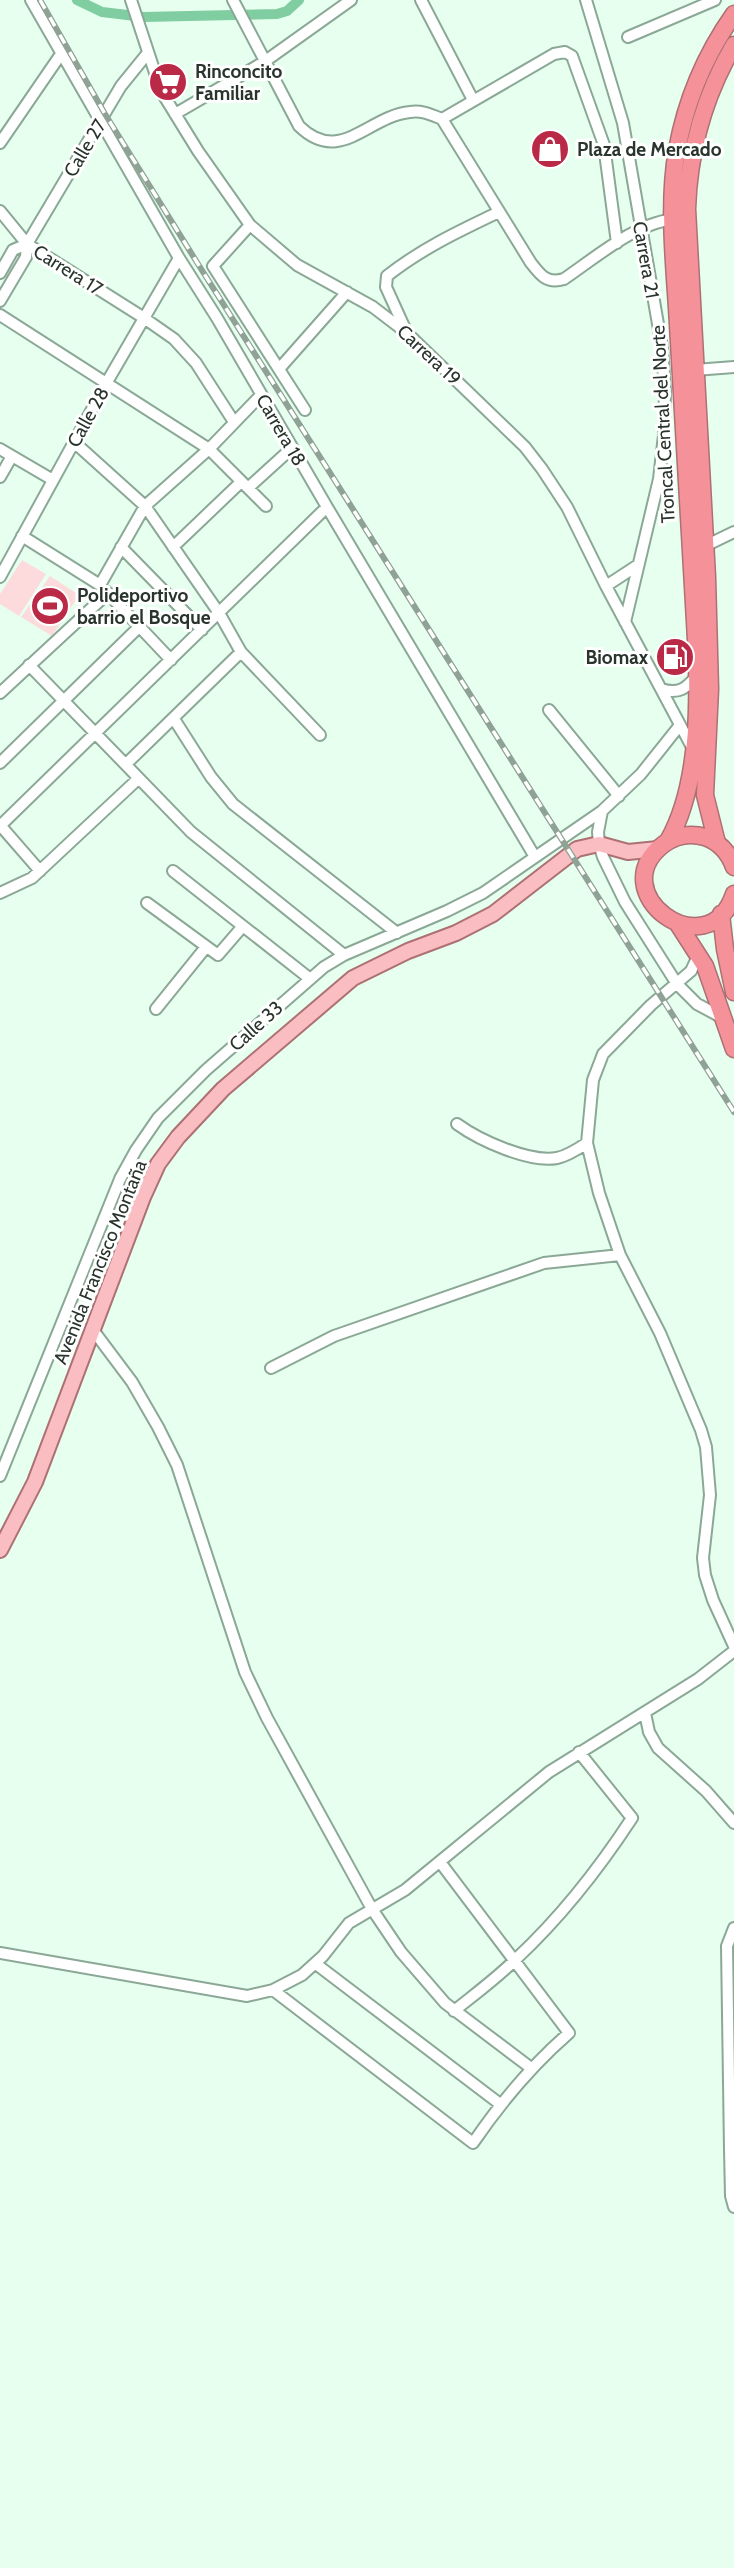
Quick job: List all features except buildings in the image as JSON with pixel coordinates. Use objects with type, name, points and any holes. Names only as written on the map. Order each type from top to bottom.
[{"type":"highway","name":"Troncal Central del Norte","points":[[678,924],[662,915],[650,901],[645,883],[648,864],[663,845],[684,806],[693,749],[698,674],[677,153],[685,115],[706,60],[734,14]]},
{"type":"highway","name":"Troncal Central del Norte","points":[[717,843],[705,795],[710,690],[705,546],[695,370],[680,219],[700,120],[717,77],[734,45]]},
{"type":"highway","points":[[663,845],[682,836],[696,835],[717,843],[726,852],[734,867]]},
{"type":"highway","points":[[678,924],[701,925],[729,905]]},
{"type":"highway","points":[[729,905],[727,961],[734,992]]},
{"type":"highway","points":[[678,924],[699,954],[712,983],[734,1049]]},
{"type":"main road","points":[[599,844],[628,852],[663,845]]},
{"type":"main road","name":"Avenida Francisco Montaña","points":[[0,1550],[35,1482],[143,1197],[158,1164],[178,1137],[223,1089],[353,978],[493,914],[570,853],[599,844]]},
{"type":"street","name":"Carrera 18","points":[[31,0],[179,258],[536,857]]},
{"type":"street","name":"Carrera 19","points":[[131,0],[161,91],[250,225],[297,265],[373,307],[407,333],[515,437],[542,468],[567,507],[693,749]]},
{"type":"street","points":[[175,114],[264,62],[351,0]]},
{"type":"street","points":[[421,0],[473,100]]},
{"type":"street","name":"Carrera 21","points":[[586,0],[623,123],[662,347],[666,391],[659,479],[625,622]]},
{"type":"street","points":[[628,37],[715,0]]},
{"type":"street","points":[[235,5],[299,126],[319,141],[342,141],[398,114],[411,111],[442,119],[536,269],[547,280],[554,282],[564,279],[641,230],[680,219]]},
{"type":"street","points":[[442,119],[554,54],[565,52],[572,56],[604,145],[617,243]]},
{"type":"street","points":[[0,142],[61,54]]},
{"type":"street","name":"Calle 27","points":[[0,301],[26,257],[27,244],[121,86],[147,54]]},
{"type":"street","name":"Carrera 17","points":[[0,211],[27,244],[144,318],[181,346],[196,363],[234,422]]},
{"type":"street","points":[[407,333],[386,287],[387,276],[438,242],[499,212]]},
{"type":"street","points":[[250,225],[213,266],[305,411]]},
{"type":"street","name":"Calle 27","points":[[0,273],[13,250],[27,244]]},
{"type":"street","name":"Calle 28","points":[[0,577],[107,382],[179,258]]},
{"type":"street","points":[[279,369],[347,292]]},
{"type":"street","points":[[0,315],[209,449],[265,506]]},
{"type":"street","points":[[695,370],[734,367]]},
{"type":"street","points":[[0,693],[104,589],[121,547],[145,506],[209,449],[261,395]]},
{"type":"street","points":[[74,442],[145,506],[219,613],[241,652],[320,735]]},
{"type":"street","points":[[173,547],[292,447]]},
{"type":"street","points":[[0,449],[52,481]]},
{"type":"street","points":[[0,477],[12,456]]},
{"type":"street","points":[[40,871],[0,826],[327,507]]},
{"type":"street","points":[[705,546],[734,532]]},
{"type":"street","points":[[22,536],[104,589],[171,660]]},
{"type":"street","points":[[121,547],[202,629]]},
{"type":"street","points":[[606,586],[638,565]]},
{"type":"street","points":[[0,763],[139,627]]},
{"type":"street","points":[[125,764],[241,652]]},
{"type":"street","points":[[29,665],[191,832],[344,955]]},
{"type":"street","points":[[661,689],[678,691],[687,688],[698,674]]},
{"type":"street","points":[[549,710],[619,796]]},
{"type":"street","points":[[174,719],[211,777],[233,804],[397,933]]},
{"type":"street","name":"Calle 33","points":[[0,1476],[120,1178],[135,1150],[158,1118],[309,978],[344,955],[483,892],[602,811],[662,750],[680,725]]},
{"type":"street","points":[[0,893],[16,887],[40,871],[138,779]]},
{"type":"street","points":[[602,811],[599,844],[625,902],[677,984],[697,1004],[723,1018]]},
{"type":"street","points":[[173,871],[309,978]]},
{"type":"street","points":[[147,903],[218,955],[243,926]]},
{"type":"street","points":[[156,1009],[206,947]]},
{"type":"street","points":[[0,1954],[247,1996],[273,1990],[302,1975],[316,1964],[349,1923],[405,1890],[548,1772],[698,1679],[734,1648],[705,1575],[703,1558],[710,1495],[706,1447],[660,1333],[620,1255],[599,1193],[587,1143],[593,1080],[603,1054],[651,1005],[691,971],[699,954]]},
{"type":"street","points":[[457,1124],[493,1144],[535,1157],[557,1158],[587,1143]]},
{"type":"street","points":[[271,1368],[334,1336],[544,1263],[620,1255]]},
{"type":"street","points":[[93,1331],[132,1382],[168,1446],[245,1672],[267,1718],[372,1909],[401,1952],[454,2011],[531,2068]]},
{"type":"street","points":[[645,1713],[649,1732],[658,1748],[705,1791],[734,1823]]},
{"type":"street","points":[[454,2011],[515,1961],[578,1894],[632,1818],[579,1752]]},
{"type":"street","points":[[273,1990],[473,2143],[500,2104],[531,2068],[569,2033],[440,1863]]},
{"type":"street","points":[[734,1928],[727,1946],[730,2161],[734,2207]]},
{"type":"street","points":[[316,1964],[500,2104]]},
{"type":"shaded area","points":[[22,560],[46,574],[19,616],[0,604],[0,594]]},
{"type":"shaded area","name":"Polideportivo barrio el Bosque","points":[[50,576],[79,595],[52,636],[21,617]]},
{"type":"waterway","points":[[77,0],[102,12],[144,17],[277,14],[287,11],[299,0]]},
{"type":"railway","points":[[40,0],[105,114],[198,264],[734,1112]]},
{"type":"place","name":"Rinconcito Familiar","points":[[168,82]]},
{"type":"place","name":"Plaza de Mercado","points":[[550,149]]},
{"type":"place","name":"Polideportivo barrio el Bosque","points":[[50,606]]},
{"type":"place","name":"Biomax","points":[[675,657]]}]
